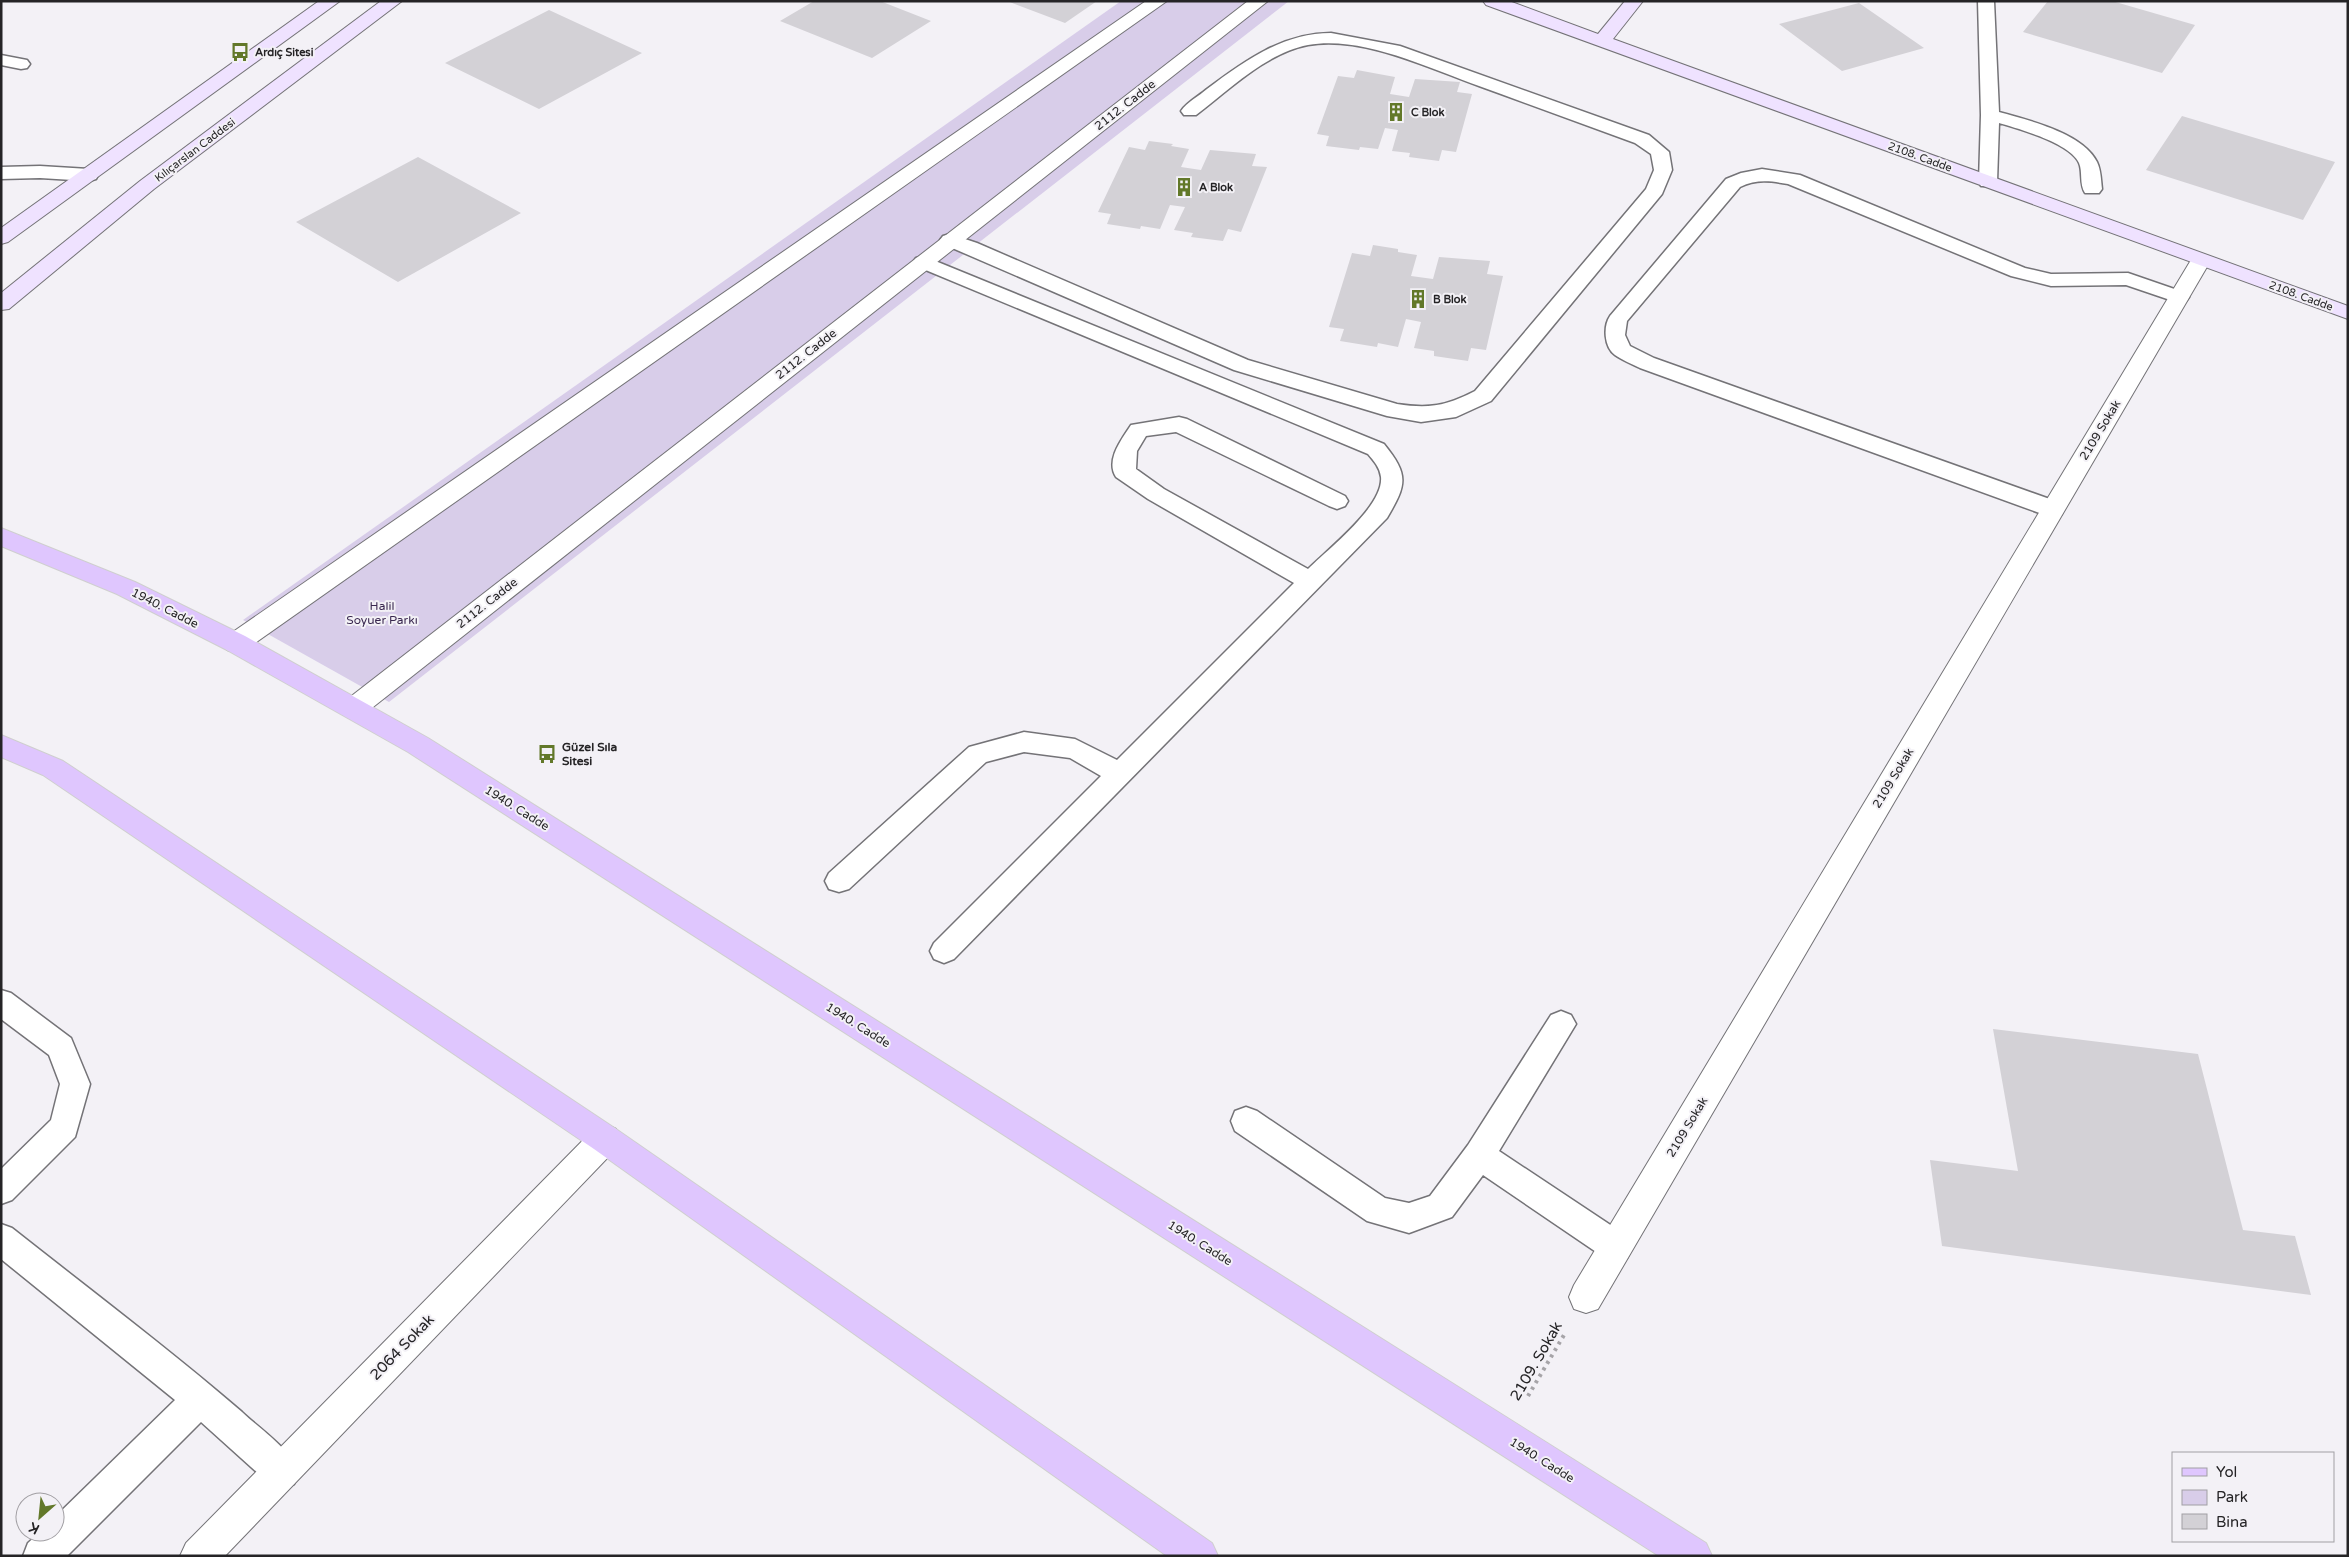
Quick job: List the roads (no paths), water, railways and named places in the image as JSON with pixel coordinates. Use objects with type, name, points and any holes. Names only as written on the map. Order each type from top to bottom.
[{"type":"main road","points":[[1,238],[331,1]]},
{"type":"main road","name":"Kılıçarslan Caddesi","points":[[1,304],[147,185],[393,1]]},
{"type":"main road","name":"2108. Cadde","points":[[1492,1],[2348,314]]},
{"type":"main road","points":[[1602,41],[1634,1]]},
{"type":"main road","name":"1940. Cadde","points":[[1,536],[126,588],[236,644],[418,745],[1693,1556]]},
{"type":"main road","points":[[1,745],[53,768],[605,1139],[1199,1556]]},
{"type":"street","points":[[236,644],[1158,1]]},
{"type":"street","name":"2112. Cadde","points":[[354,708],[950,240],[1259,1]]},
{"type":"street","name":"2109 Sokak","points":[[1586,1297],[2201,260]]},
{"type":"street","name":"2064 Sokak","points":[[200,1556],[605,1139]]},
{"type":"lane","points":[[1986,1],[1990,116],[1988,182]]},
{"type":"lane","points":[[950,240],[970,246],[1241,365],[1395,410],[1421,415],[1456,410],[1483,396],[1655,190],[1663,170],[1660,152],[1642,139],[1394,50],[1351,41],[1321,38],[1294,44],[1269,54],[1190,111]]},
{"type":"lane","points":[[1,60],[21,64]]},
{"type":"lane","points":[[1990,116],[2031,127],[2067,143],[2087,160],[2092,189]]},
{"type":"lane","points":[[1,173],[40,172],[90,175]]},
{"type":"lane","points":[[2053,508],[1647,364],[1620,350],[1615,335],[1617,320],[1733,183],[1746,176],[1768,174],[1794,180],[2018,272],[2051,280],[2128,279],[2179,298]]},
{"type":"lane","points":[[923,262],[1376,449],[1392,468],[1392,490],[1379,512],[944,951]]},
{"type":"lane","points":[[1311,582],[1156,494],[1124,472],[1126,452],[1139,430],[1179,424],[1337,501]]},
{"type":"lane","points":[[840,880],[978,754],[1024,742],[1075,748],[1119,774]]},
{"type":"lane","points":[[1,1002],[61,1046],[75,1084],[64,1127],[1,1190]]},
{"type":"lane","points":[[1246,1121],[1378,1211],[1409,1218],[1441,1207],[1478,1155],[1561,1024]]},
{"type":"lane","points":[[1478,1155],[1616,1247]]},
{"type":"lane","points":[[1,1240],[238,1430],[282,1472]]},
{"type":"lane","points":[[41,1556],[200,1399]]},
{"type":"place","name":"Ardıç Sitesi","points":[[240,52]]},
{"type":"place","name":"C Blok","points":[[1396,112]]},
{"type":"place","name":"A Blok","points":[[1184,187]]},
{"type":"place","name":"B Blok","points":[[1418,299]]},
{"type":"place","name":"Güzel Sıla Sitesi","points":[[547,754]]},
{"type":"park label","name":"Halil Soyuer Parkı","points":[[382,613]]}]
